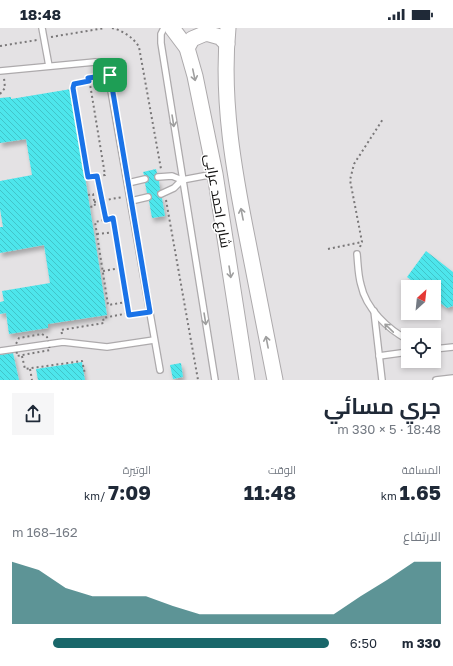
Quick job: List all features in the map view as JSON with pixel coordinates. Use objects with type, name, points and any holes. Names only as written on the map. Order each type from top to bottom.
[{"type":"main road","name":"شارع احمد عرابى","points":[[172,28],[187,48],[215,174],[247,380]]},
{"type":"main road","name":"شارع احمد عرابى","points":[[228,28],[226,44],[226,88],[236,177],[275,380]]},
{"type":"main road","points":[[187,48],[192,39],[206,33],[220,37],[226,44]]},
{"type":"lane","points":[[42,28],[49,66]]},
{"type":"lane","points":[[164,28],[161,34],[161,43],[182,180],[216,380]]},
{"type":"lane","points":[[0,71],[99,62],[105,65],[110,75],[160,370]]},
{"type":"lane","points":[[160,176],[172,176],[182,180],[215,174]]},
{"type":"lane","points":[[128,183],[145,179]]},
{"type":"lane","points":[[163,194],[174,188],[182,180]]},
{"type":"lane","points":[[130,198],[148,197]]},
{"type":"lane","points":[[357,254],[361,286],[374,311],[394,332],[401,336]]},
{"type":"lane","points":[[374,311],[378,356],[382,380]]},
{"type":"lane","points":[[0,351],[63,342],[107,347],[154,340]]},
{"type":"lane","points":[[441,348],[453,347]]},
{"type":"lane","points":[[378,356],[401,353]]},
{"type":"lane","points":[[436,380],[453,378]]},
{"type":"path","points":[[112,28],[133,39],[139,48],[160,176]]},
{"type":"path","points":[[89,81],[74,84],[73,88],[88,177],[105,175],[89,81],[88,78],[110,75]]},
{"type":"path","points":[[0,94],[5,88]]},
{"type":"path","points":[[357,254],[362,242],[350,180],[354,164],[383,119]]},
{"type":"path","points":[[97,176],[106,220]]},
{"type":"path","points":[[88,195],[93,194],[95,206],[90,207]]},
{"type":"path","points":[[163,194],[198,380]]},
{"type":"path","points":[[94,202],[130,198]]},
{"type":"path","points":[[127,302],[108,305],[95,222],[113,218],[129,313]]},
{"type":"path","points":[[97,234],[115,232]]},
{"type":"path","points":[[328,249],[362,242]]},
{"type":"path","points":[[103,271],[121,268]]},
{"type":"path","points":[[63,342],[61,330],[104,323],[103,318],[129,313],[129,315],[150,312]]},
{"type":"path","points":[[29,331],[30,336]]},
{"type":"path","points":[[24,337],[42,334],[48,339]]},
{"type":"path","points":[[22,355],[25,370],[82,361],[85,374]]},
{"type":"path","points":[[30,369],[32,380]]},
{"type":"building","points":[[71,89],[107,315],[48,324],[48,328],[9,334],[6,313],[0,314],[0,302],[4,301],[2,291],[50,283],[44,245],[0,253],[0,227],[3,227],[0,209],[0,181],[32,175],[26,139],[0,143],[0,98],[11,97],[11,99]]},
{"type":"building","points":[[156,169],[157,173],[154,178],[159,181],[160,190],[157,192],[157,195],[162,198],[165,216],[152,218],[149,201],[152,196],[147,193],[145,183],[149,178],[148,176],[144,175],[143,172]]},
{"type":"building","points":[[426,251],[453,272],[453,306],[447,308],[441,303],[441,280],[411,280],[407,277]]},
{"type":"building","points":[[13,353],[19,380],[0,380],[0,355]]},
{"type":"building","points":[[82,362],[85,380],[38,380],[36,369]]},
{"type":"building","points":[[181,363],[183,377],[173,379],[170,365]]},
{"type":"route","points":[[110,75],[150,312],[129,315],[113,218],[106,220],[97,176],[88,177],[73,88],[74,84],[89,81],[88,78],[110,75]]}]
